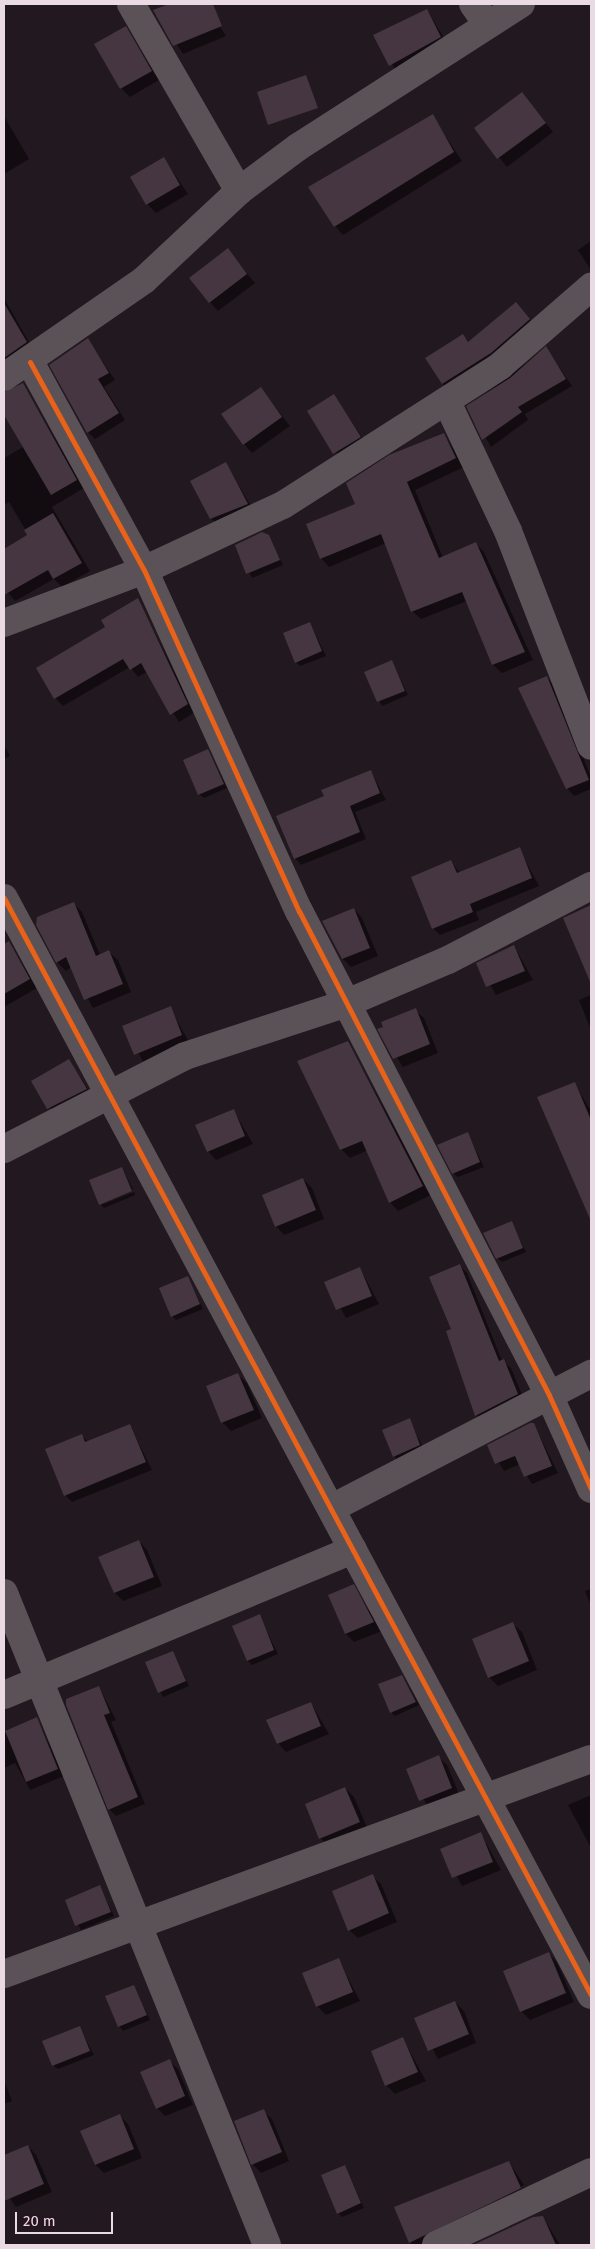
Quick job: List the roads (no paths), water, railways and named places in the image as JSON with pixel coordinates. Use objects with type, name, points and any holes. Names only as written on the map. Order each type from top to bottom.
[{"type":"street","points":[[131,4],[239,191]]},
{"type":"street","points":[[4,378],[30,362],[144,280],[239,191],[480,14],[521,4]]},
{"type":"street","points":[[4,623],[144,570],[283,505],[448,402],[500,366],[591,287]]},
{"type":"street","points":[[30,362],[144,570],[299,911],[549,1395],[591,1489]]},
{"type":"street","points":[[448,402],[508,531],[591,746]]},
{"type":"street","points":[[4,1148],[185,1056],[347,1003],[448,960],[591,886]]},
{"type":"street","points":[[4,898],[111,1093],[332,1508],[484,1799],[591,1995]]},
{"type":"street","points":[[332,1508],[591,1374]]},
{"type":"street","points":[[4,1695],[41,1678],[353,1550]]},
{"type":"street","points":[[4,1593],[41,1678],[267,2245]]},
{"type":"street","points":[[4,1974],[591,1759]]},
{"type":"street","points":[[436,2245],[591,2172]]}]
